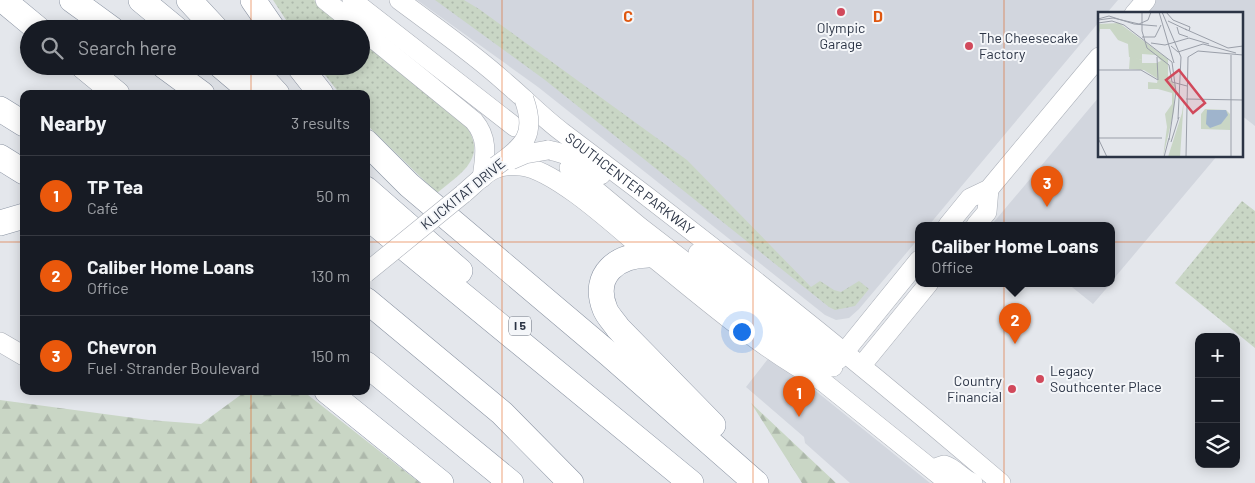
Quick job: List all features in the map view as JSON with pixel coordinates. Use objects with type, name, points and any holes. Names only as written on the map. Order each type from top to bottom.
[{"type":"highway","points":[[3,0],[27,20]]},
{"type":"highway","points":[[72,0],[100,20]]},
{"type":"highway","points":[[141,0],[165,20]]},
{"type":"highway","points":[[189,0],[208,20]]},
{"type":"highway","points":[[94,75],[112,90]]},
{"type":"highway","points":[[176,75],[197,90]]},
{"type":"highway","points":[[232,75],[249,90]]},
{"type":"highway","points":[[259,75],[273,90]]},
{"type":"highway","points":[[305,75],[318,90]]},
{"type":"highway","points":[[0,109],[20,122]]},
{"type":"highway","points":[[370,146],[410,185],[609,354],[756,483]]},
{"type":"highway","points":[[0,157],[20,170]]},
{"type":"highway","name":"I 5","points":[[370,192],[470,280],[671,466]]},
{"type":"highway","points":[[0,223],[20,217]]},
{"type":"highway","name":"I 5","points":[[370,219],[691,483]]},
{"type":"highway","points":[[650,254],[626,257],[610,267],[603,282],[601,296],[605,310],[634,344],[771,483]]},
{"type":"highway","points":[[370,303],[502,413],[571,483]]},
{"type":"highway","points":[[370,367],[511,483]]},
{"type":"highway","points":[[332,395],[441,483]]},
{"type":"main road","points":[[325,0],[350,20]]},
{"type":"main road","points":[[352,0],[515,127]]},
{"type":"main road","name":"SOUTHCENTER PARKWAY","points":[[399,0],[464,49],[562,132],[578,142],[845,351],[1001,483]]},
{"type":"main road","points":[[1136,12],[1146,0]]},
{"type":"main road","points":[[370,36],[474,121],[481,130],[489,172]]},
{"type":"main road","points":[[950,222],[970,198],[989,189],[1098,58]]},
{"type":"main road","name":"KLICKITAT DRIVE","points":[[370,270],[517,151],[527,139],[529,113],[524,99]]},
{"type":"main road","points":[[489,172],[525,154],[578,142]]},
{"type":"main road","points":[[548,150],[567,153],[588,165],[803,336],[827,374]]},
{"type":"main road","points":[[489,172],[520,165],[540,172],[599,211],[650,254],[790,364],[827,374],[862,365],[926,287]]},
{"type":"main road","name":"SOUTHCENTER PARKWAY","points":[[568,168],[640,227],[798,350],[949,483]]},
{"type":"main road","points":[[979,222],[987,212],[989,189]]},
{"type":"main road","points":[[827,374],[915,265]]},
{"type":"main road","points":[[0,342],[20,354]]},
{"type":"main road","points":[[934,471],[944,465],[948,466],[966,481],[973,483]]},
{"type":"shaded area","points":[[417,0],[1118,0],[1108,12],[1098,12],[1098,23],[932,222],[915,222],[915,243],[859,309],[849,318],[836,320],[825,315],[538,87]]},
{"type":"shaded area","points":[[1146,0],[1255,0],[1255,126],[1242,116],[1242,12],[1137,12]]},
{"type":"shaded area","points":[[1098,98],[1098,158],[1215,158],[1115,277],[1115,222],[994,222]]},
{"type":"shaded area","points":[[1072,287],[1108,287],[1093,304]]},
{"type":"shaded area","points":[[771,355],[930,483],[850,483],[805,443],[804,437],[746,387]]},
{"type":"green space","points":[[273,0],[314,0],[338,20],[286,20]]},
{"type":"green space","points":[[435,0],[464,0],[479,9],[687,160],[811,287],[820,281],[841,292],[859,281],[869,289],[855,306],[835,310],[829,307],[545,80]]},
{"type":"green space","points":[[370,46],[464,123],[474,145],[470,163],[464,171],[437,193],[370,128],[370,90],[337,90],[325,75],[370,75]]},
{"type":"green space","points":[[1242,201],[1255,211],[1255,348],[1240,336],[1240,333],[1237,333],[1175,283]]},
{"type":"green space","points":[[241,395],[308,395],[420,483],[0,483],[0,400],[149,420],[201,424]]},
{"type":"green space","points":[[751,403],[836,483],[802,483]]},
{"type":"place","name":"Olympic Garage","points":[[841,12]]},
{"type":"place","name":"The Cheesecake Factory","points":[[969,46]]},
{"type":"place","name":"Chevron","points":[[1047,207]]},
{"type":"place","name":"Caliber Home Loans","points":[[1015,344]]},
{"type":"place","name":"Legacy Southcenter Place","points":[[1040,379]]},
{"type":"place","name":"Country Financial","points":[[1012,389]]},
{"type":"place","name":"TP Tea","points":[[799,417]]}]
